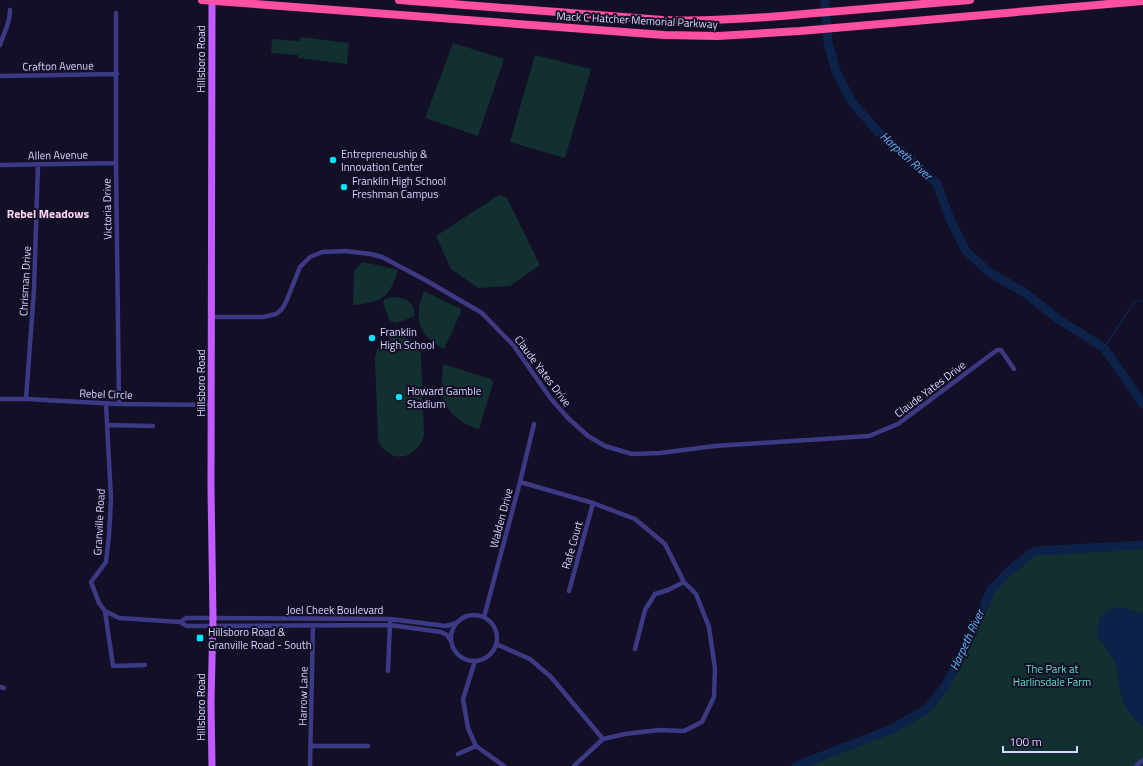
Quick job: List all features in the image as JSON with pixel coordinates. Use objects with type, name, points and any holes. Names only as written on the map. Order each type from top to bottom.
[{"type":"highway","name":"Mack C Hatcher Memorial Parkway","points":[[202,0],[664,35],[718,36],[874,25],[1143,1]]},
{"type":"highway","name":"Mack C Hatcher Memorial Parkway","points":[[399,0],[663,20],[715,21],[970,0]]},
{"type":"main road","name":"Hillsboro Road","points":[[212,0],[212,766]]},
{"type":"street","points":[[0,45],[3,34],[9,23],[10,10]]},
{"type":"street","name":"Victoria Drive","points":[[116,13],[118,404]]},
{"type":"street","name":"Crafton Avenue","points":[[0,76],[117,74]]},
{"type":"street","name":"Allen Avenue","points":[[0,165],[116,162]]},
{"type":"street","name":"Chrisman Drive","points":[[26,399],[34,290],[38,164]]},
{"type":"street","name":"Claude Yates Drive","points":[[212,317],[263,317],[276,314],[282,309],[286,302],[300,267],[310,257],[322,252],[345,251],[382,257],[482,313],[514,346],[551,399],[568,418],[588,436],[605,446],[632,454],[660,453],[719,446],[869,436],[898,424],[997,350],[1001,350],[1014,368]]},
{"type":"street","name":"Rebel Circle","points":[[0,400],[26,399],[106,404],[212,405]]},
{"type":"street","name":"Granville Road","points":[[106,404],[111,499],[109,535],[106,562],[92,582],[99,603],[105,611],[113,666],[145,665]]},
{"type":"street","name":"Walden Drive","points":[[484,617],[534,424]]},
{"type":"street","points":[[107,425],[153,426]]},
{"type":"street","points":[[520,482],[593,503],[635,519],[665,544],[684,582],[696,594],[709,627],[715,669],[714,697],[702,722],[684,731],[659,730],[625,734],[603,739],[574,766]]},
{"type":"street","name":"Rafe Court","points":[[569,591],[593,503]]},
{"type":"street","points":[[635,649],[645,610],[656,594],[684,582]]},
{"type":"street","points":[[105,611],[119,618],[180,622],[187,626],[213,626]]},
{"type":"street","points":[[471,615],[484,617],[495,629],[497,635],[496,644],[489,655],[482,659],[475,661],[468,660],[454,650],[451,641],[451,630],[462,618],[471,615]]},
{"type":"street","points":[[180,622],[186,618],[213,618]]},
{"type":"street","name":"Joel Cheek Boulevard","points":[[213,618],[390,619],[446,626],[456,623]]},
{"type":"street","points":[[242,618],[243,625]]},
{"type":"street","points":[[388,671],[390,619]]},
{"type":"street","name":"Joel Cheek Boulevard","points":[[213,626],[390,625],[441,632],[447,635],[451,641]]},
{"type":"street","name":"Harrow Lane","points":[[310,766],[313,626]]},
{"type":"street","points":[[496,644],[530,659],[546,673],[603,739]]},
{"type":"street","points":[[475,661],[463,699],[468,728],[476,746],[504,766]]},
{"type":"street","points":[[310,746],[368,746]]},
{"type":"street","points":[[458,754],[476,746]]},
{"type":"street","points":[[1136,766],[1143,760]]},
{"type":"green space","points":[[300,37],[349,43],[347,64],[298,58],[298,55],[271,53],[272,39],[299,41]]},
{"type":"green space","points":[[453,43],[504,59],[478,136],[425,118]]},
{"type":"green space","points":[[535,55],[591,69],[565,158],[510,142]]},
{"type":"green space","points":[[499,195],[507,198],[540,265],[510,286],[478,288],[451,269],[436,236]]},
{"type":"green space","points":[[363,262],[398,270],[395,280],[383,297],[371,302],[353,305],[354,270]]},
{"type":"green space","points":[[424,291],[461,309],[444,349],[428,338],[420,325],[419,309]]},
{"type":"green space","points":[[392,297],[402,298],[411,303],[415,316],[397,323],[390,321],[383,303],[385,299]]},
{"type":"green space","name":"Howard Gamble Stadium","points":[[396,337],[405,338],[412,341],[417,346],[421,354],[424,435],[419,446],[414,451],[410,454],[399,457],[385,451],[378,439],[375,358],[381,343]]},
{"type":"green space","points":[[443,364],[491,379],[493,383],[479,429],[466,424],[454,416],[449,410],[443,398]]},
{"type":"green space","name":"The Park at Harlinsdale Farm","points":[[1143,545],[1143,766],[796,766],[892,729],[928,708],[946,685],[966,646],[991,590],[1010,570],[1035,551]]},
{"type":"water","points":[[1117,607],[1143,614],[1143,727],[1132,717],[1125,706],[1120,691],[1116,663],[1098,637],[1097,631],[1100,617],[1104,613]]},
{"type":"waterway","name":"Harpeth River","points":[[825,0],[828,43],[836,71],[852,102],[879,133],[910,158],[937,184],[950,219],[966,251],[989,272],[1025,293],[1058,319],[1104,348],[1143,404]]},
{"type":"waterway","points":[[1104,348],[1134,302],[1143,300]]},
{"type":"waterway","name":"Harpeth River","points":[[796,766],[892,729],[928,708],[946,685],[966,646],[991,590],[1010,570],[1035,551],[1143,545]]},
{"type":"place","name":"Entrepreneuship & Innovation Center","points":[[333,160]]},
{"type":"place","name":"Franklin High School Freshman Campus","points":[[344,187]]},
{"type":"place","name":"Franklin High School","points":[[372,338]]},
{"type":"place","name":"Howard Gamble Stadium","points":[[399,397]]},
{"type":"place","name":"Hillsboro Road & Granville Road - South","points":[[200,638]]},
{"type":"district","name":"Rebel Meadows","points":[[48,214]]}]
